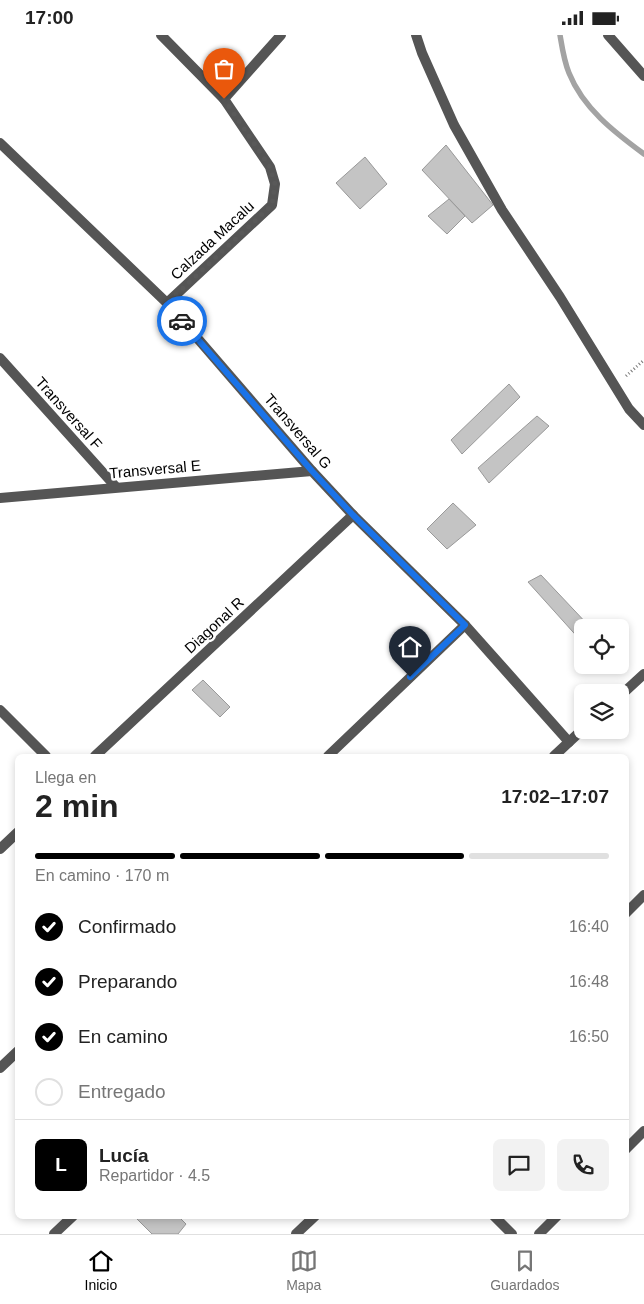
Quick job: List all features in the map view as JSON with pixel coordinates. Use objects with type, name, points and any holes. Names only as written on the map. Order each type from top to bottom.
[{"type":"street","points":[[161,35],[224,99],[281,35]]},
{"type":"street","points":[[416,35],[454,125],[502,210],[560,297],[629,409],[644,425]]},
{"type":"street","points":[[608,35],[644,75]]},
{"type":"street","name":"Calzada Macalu","points":[[167,303],[272,205],[275,184],[270,167],[224,99]]},
{"type":"street","name":"Transversal G","points":[[0,143],[167,303],[312,471],[353,515],[465,625],[569,742]]},
{"type":"street","name":"Transversal F","points":[[0,358],[116,487]]},
{"type":"street","name":"Transversal E","points":[[0,498],[312,471]]},
{"type":"street","name":"Diagonal R","points":[[98,754],[353,515]]},
{"type":"street","points":[[330,754],[465,625]]},
{"type":"street","points":[[629,687],[644,674]]},
{"type":"street","points":[[0,710],[44,754]]},
{"type":"street","points":[[556,754],[574,737]]},
{"type":"street","points":[[0,849],[15,835]]},
{"type":"street","points":[[629,910],[644,895]]},
{"type":"street","points":[[0,1067],[15,1054]]},
{"type":"street","points":[[629,1146],[644,1131]]},
{"type":"street","points":[[54,1234],[69,1219]]},
{"type":"street","points":[[296,1234],[312,1219]]},
{"type":"street","points":[[497,1219],[512,1234]]},
{"type":"street","points":[[539,1234],[554,1219]]},
{"type":"path","points":[[614,386],[644,360]]},
{"type":"building","points":[[446,145],[493,205],[472,223],[422,170]]},
{"type":"building","points":[[365,157],[387,184],[360,209],[336,183]]},
{"type":"building","points":[[449,199],[465,216],[447,234],[428,216]]},
{"type":"building","points":[[509,384],[520,397],[462,454],[451,440]]},
{"type":"building","points":[[537,416],[549,426],[489,483],[478,468]]},
{"type":"building","points":[[453,503],[476,525],[447,549],[427,529]]},
{"type":"building","points":[[541,575],[582,619],[574,619],[574,633],[528,582]]},
{"type":"building","points":[[203,680],[230,707],[220,717],[192,690]]},
{"type":"building","points":[[137,1219],[181,1219],[186,1224],[178,1234],[152,1234]]},
{"type":"waterway","points":[[560,35],[567,68],[582,97],[600,118],[644,154]]},
{"type":"way so far","points":[[182,321],[167,303],[272,205],[275,184],[270,167],[224,99]]},
{"type":"route","points":[[182,321],[312,471],[353,515],[465,625],[410,677]]}]
